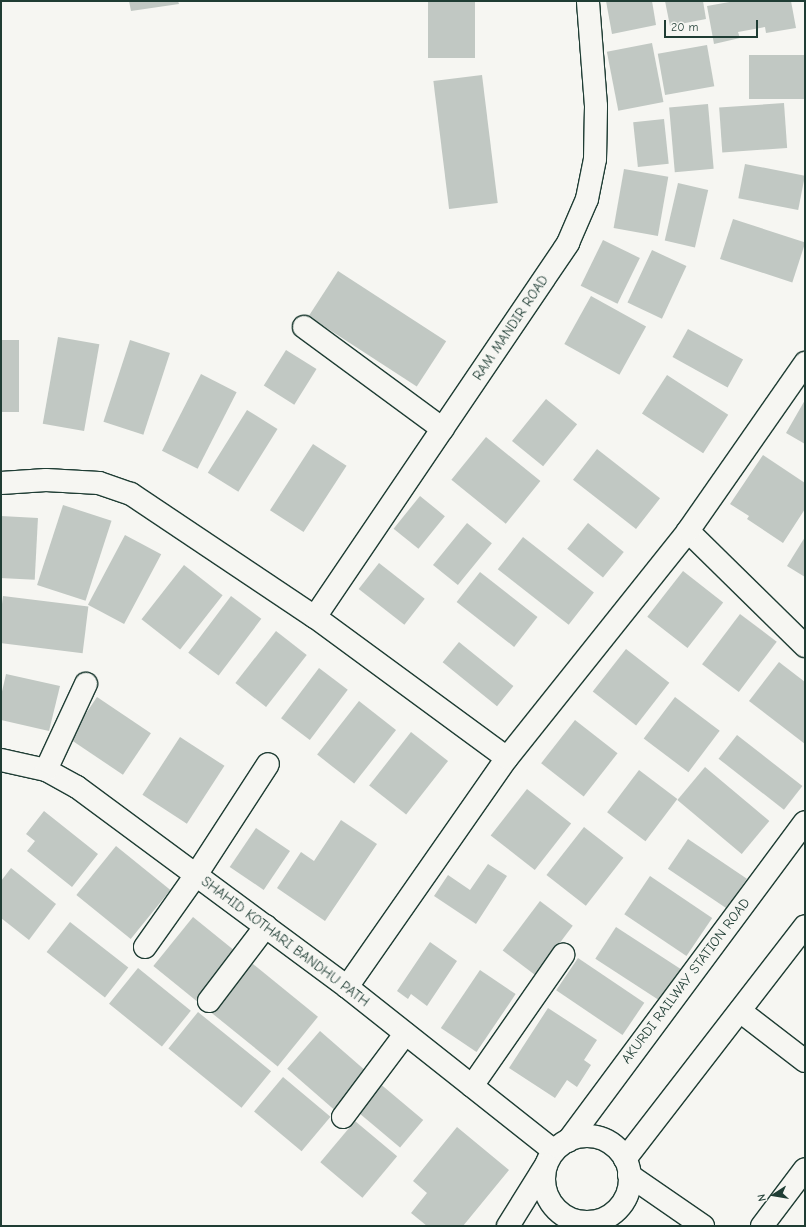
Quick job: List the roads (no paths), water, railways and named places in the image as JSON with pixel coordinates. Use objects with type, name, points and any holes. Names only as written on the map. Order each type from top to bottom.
[{"type":"street","name":"RAM MANDIR ROAD","points":[[316,617],[568,243],[587,199],[595,159],[596,106],[588,1]]},
{"type":"street","points":[[304,327],[443,428]]},
{"type":"street","points":[[347,987],[507,758],[688,531],[805,363]]},
{"type":"street","points":[[1,483],[46,480],[99,483],[131,494],[316,617],[507,758]]},
{"type":"street","points":[[688,531],[805,646]]},
{"type":"street","points":[[46,770],[86,684]]},
{"type":"street","name":"SHAHID KOTHARI BANDHU PATH","points":[[1,760],[46,770],[77,787],[347,987],[556,1152]]},
{"type":"street","points":[[145,947],[196,875],[268,764]]},
{"type":"street","name":"AKURDI RAILWAY STATION ROAD","points":[[508,1226],[556,1152],[805,822]]},
{"type":"street","points":[[209,1001],[266,926]]},
{"type":"street","points":[[703,1226],[627,1167],[614,1146],[600,1138],[583,1136],[556,1152],[544,1182],[554,1206],[574,1220],[601,1223],[624,1200],[627,1167],[740,1011],[805,926]]},
{"type":"street","points":[[472,1086],[563,955]]},
{"type":"street","points":[[740,1011],[804,1057]]},
{"type":"street","points":[[343,1117],[405,1034]]},
{"type":"street","points":[[762,1226],[805,1169]]}]
